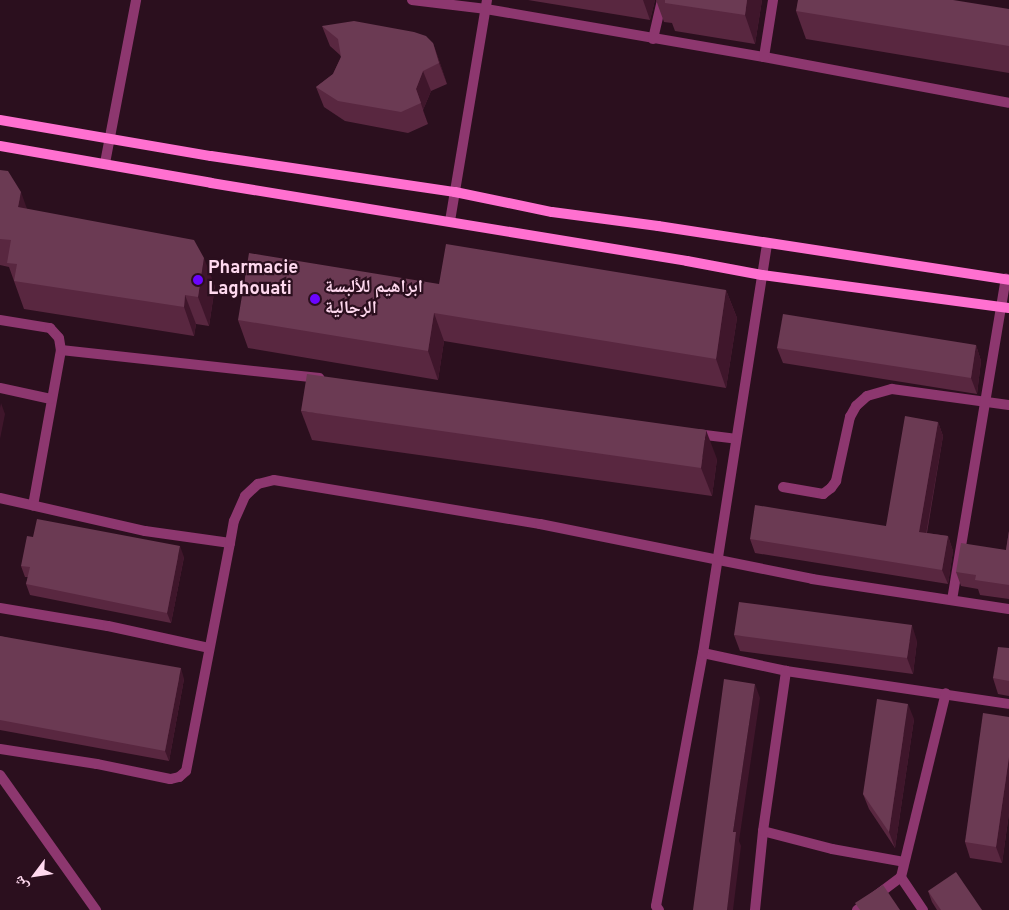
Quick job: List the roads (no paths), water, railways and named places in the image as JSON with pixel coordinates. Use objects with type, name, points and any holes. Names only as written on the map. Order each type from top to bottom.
[{"type":"main road","points":[[0,120],[315,173],[455,192],[552,212],[658,226],[1007,280]]},
{"type":"main road","points":[[0,146],[762,275],[1004,308]]},
{"type":"street","points":[[104,163],[136,0]]},
{"type":"street","points":[[412,0],[487,4],[653,39],[764,57],[1009,103]]},
{"type":"street","points":[[653,39],[662,0]]},
{"type":"street","points":[[764,57],[773,0]]},
{"type":"street","points":[[450,221],[487,4]]},
{"type":"street","points":[[656,909],[703,652],[767,243]]},
{"type":"street","points":[[952,600],[986,400],[1004,308],[1007,280]]},
{"type":"street","points":[[0,320],[50,328],[59,338],[61,350],[32,505]]},
{"type":"street","points":[[61,350],[327,380]]},
{"type":"street","points":[[0,388],[51,399]]},
{"type":"street","points":[[783,487],[823,494],[831,488],[836,481],[850,417],[856,406],[867,396],[892,389],[1009,404]]},
{"type":"street","points":[[687,432],[735,440]]},
{"type":"street","points":[[0,750],[97,764],[170,779],[179,777],[186,771],[234,522],[246,496],[258,484],[274,480],[540,524],[812,579],[1009,610]]},
{"type":"street","points":[[0,498],[145,531],[230,543]]},
{"type":"street","points":[[0,608],[108,626],[209,648]]},
{"type":"street","points":[[703,652],[786,671],[946,693],[1009,704]]},
{"type":"street","points":[[755,910],[763,831],[786,671]]},
{"type":"street","points":[[857,910],[901,877],[946,693]]},
{"type":"street","points":[[0,775],[96,910]]},
{"type":"street","points":[[763,831],[832,849],[904,862]]},
{"type":"street","points":[[901,877],[923,910]]},
{"type":"place","name":"Pharmacie Laghouati","points":[[198,280]]},
{"type":"place","name":"ابراهيم للألبسة الرجالية","points":[[315,299]]}]
